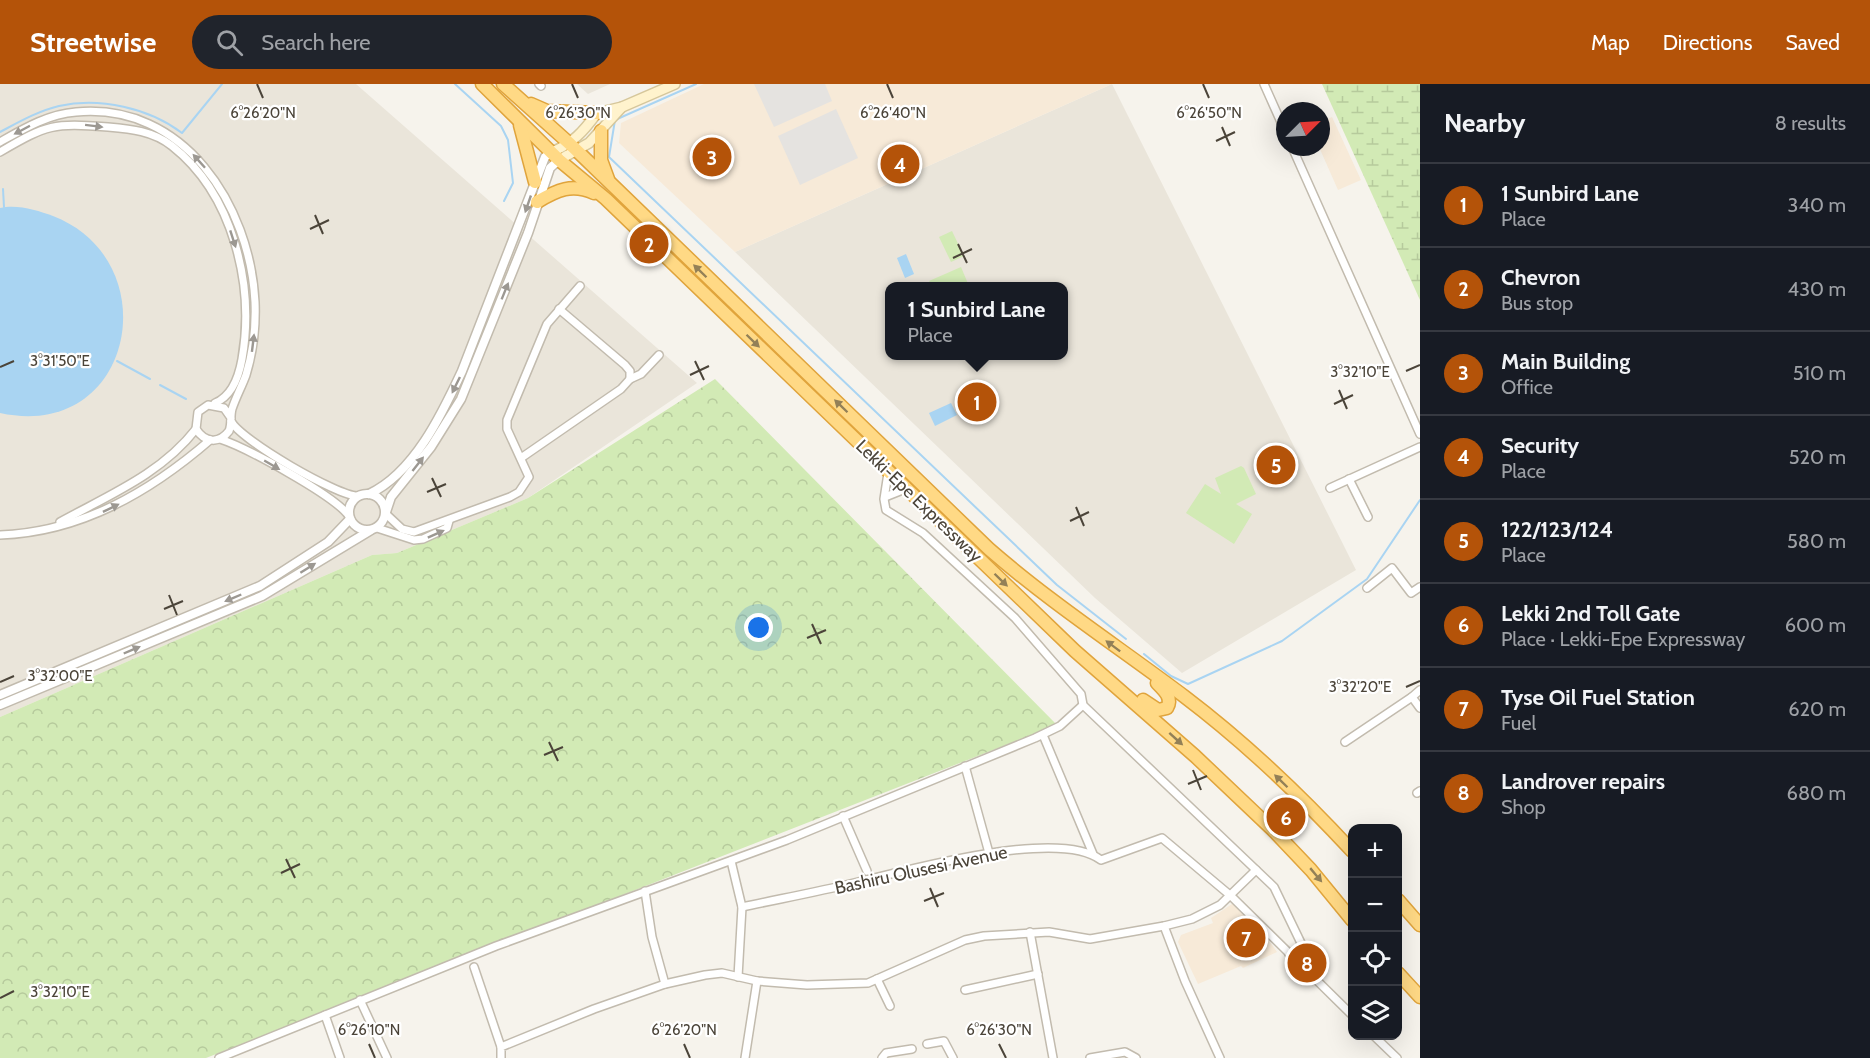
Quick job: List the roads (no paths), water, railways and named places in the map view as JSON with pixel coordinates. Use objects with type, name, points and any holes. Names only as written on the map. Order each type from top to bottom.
[{"type":"highway","name":"Lekki-Epe Expressway","points":[[482,84],[515,116],[611,185],[989,549],[1143,669],[1186,698],[1260,761],[1348,846]]},
{"type":"highway","points":[[490,84],[642,222],[652,225]]},
{"type":"highway","name":"Lekki-Epe Expressway","points":[[503,84],[606,199],[888,473],[1273,830],[1348,914]]},
{"type":"highway","points":[[516,97],[547,111],[597,113]]},
{"type":"highway","points":[[515,116],[526,138],[535,182]]},
{"type":"highway","points":[[601,130],[601,160],[611,185]]},
{"type":"highway","points":[[537,202],[560,189],[570,187],[580,187],[606,199]]},
{"type":"highway","points":[[1111,682],[1124,686],[1158,710],[1167,708],[1170,704],[1167,694],[1143,669]]},
{"type":"highway","points":[[1402,905],[1420,925]]},
{"type":"highway","points":[[1402,977],[1420,997]]},
{"type":"main road","points":[[564,152],[582,134],[597,113],[622,107],[675,84]]},
{"type":"main road","points":[[564,152],[601,130],[622,107]]},
{"type":"street","points":[[1264,84],[1276,111]]},
{"type":"street","points":[[0,142],[51,117],[75,112],[100,113],[150,123],[174,137],[206,168],[240,229],[253,284],[255,322],[251,358],[229,431],[220,439]]},
{"type":"street","points":[[0,152],[53,125],[82,124],[135,130],[152,135],[171,145],[194,169],[217,201],[230,231],[239,261],[246,302],[245,334],[240,370],[230,392],[221,400],[198,412],[196,429],[181,447],[136,481],[56,525]]},
{"type":"street","points":[[212,404],[224,408],[239,433],[298,470],[346,495],[369,494],[386,484],[401,469],[446,405],[467,360],[545,157],[564,152]]},
{"type":"street","points":[[0,705],[262,596],[374,529],[386,513],[391,497],[430,447],[461,399],[528,233],[550,168],[564,152]]},
{"type":"street","points":[[1296,156],[1420,434]]},
{"type":"street","points":[[369,494],[379,497],[386,513],[402,529],[414,532],[442,520],[448,521],[519,492],[529,477],[507,429],[507,420],[547,324],[580,286]]},
{"type":"street","points":[[559,309],[625,365],[630,371],[630,380]]},
{"type":"street","points":[[521,458],[621,389],[659,355]]},
{"type":"street","points":[[196,429],[210,440]]},
{"type":"street","points":[[0,535],[77,521],[119,505],[168,473],[210,440],[220,439],[249,452],[338,503],[359,528],[374,529],[405,539],[423,539],[447,528],[448,521]]},
{"type":"street","points":[[1330,488],[1420,447]]},
{"type":"street","points":[[888,473],[884,498],[886,510],[923,533],[1015,618],[1081,694],[1083,705],[1274,887],[1298,938],[1300,948],[1289,954]]},
{"type":"street","points":[[1349,479],[1368,517]]},
{"type":"street","points":[[884,498],[905,489]]},
{"type":"street","points":[[0,695],[260,586],[328,542],[350,517],[350,505],[358,496]]},
{"type":"street","points":[[1367,588],[1392,568],[1411,593],[1420,587]]},
{"type":"street","points":[[1345,742],[1420,690]]},
{"type":"street","points":[[1412,697],[1420,708]]},
{"type":"street","points":[[219,1058],[496,946],[731,861],[1043,735],[1060,726],[1083,705]]},
{"type":"street","points":[[1043,735],[1093,854]]},
{"type":"street","points":[[965,766],[989,853]]},
{"type":"street","points":[[843,816],[867,870]]},
{"type":"street","name":"Bashiru Olusesi Avenue","points":[[742,907],[989,853],[1027,848],[1093,854],[1101,860],[1162,838],[1231,896]]},
{"type":"street","points":[[731,861],[742,907],[738,977]]},
{"type":"street","points":[[501,1047],[594,1009],[665,984],[705,975],[722,973],[757,981],[807,985],[868,983],[965,940],[1030,932],[1049,932],[1090,939],[1164,926],[1192,919],[1231,896],[1256,870]]},
{"type":"street","points":[[645,891],[652,937],[665,984]]},
{"type":"street","points":[[1231,896],[1348,1009]]},
{"type":"street","points":[[1164,926],[1185,981],[1220,1058]]},
{"type":"street","points":[[1030,932],[1053,1058]]},
{"type":"street","points":[[474,967],[501,1047],[501,1058]]},
{"type":"street","points":[[965,990],[1038,974]]},
{"type":"street","points":[[877,980],[890,1006]]},
{"type":"street","points":[[745,1058],[757,981]]},
{"type":"street","points":[[360,1000],[387,1058]]},
{"type":"street","points":[[325,1015],[340,1058]]},
{"type":"street","points":[[1379,1040],[1397,1058]]},
{"type":"street","points":[[927,1044],[944,1041],[953,1058]]},
{"type":"street","points":[[882,1058],[886,1053],[912,1049]]},
{"type":"street","points":[[1090,1058],[1125,1052],[1136,1058]]},
{"type":"water","points":[[20,207],[53,216],[90,239],[112,270],[123,306],[120,342],[106,375],[81,401],[46,415],[0,413],[0,208]]},
{"type":"water","points":[[906,254],[914,274],[905,278],[897,258]]},
{"type":"water","points":[[951,403],[957,415],[935,426],[929,413]]},
{"type":"waterway","points":[[0,132],[51,108],[91,103],[139,111],[169,124],[182,133],[222,84]]},
{"type":"waterway","points":[[455,84],[501,126],[508,140],[513,183],[504,201]]},
{"type":"waterway","points":[[696,84],[615,120],[609,157],[1057,585],[1126,639]]},
{"type":"waterway","points":[[3,189],[4,207]]},
{"type":"waterway","points":[[117,361],[150,379]]},
{"type":"waterway","points":[[160,385],[186,399]]},
{"type":"waterway","points":[[1144,654],[1171,676],[1188,684],[1282,641],[1367,579],[1420,500]]},
{"type":"place","name":"Main Building","points":[[712,157]]},
{"type":"place","name":"Security","points":[[900,164]]},
{"type":"place","name":"Chevron","points":[[649,244]]},
{"type":"place","name":"1 Sunbird Lane","points":[[977,402]]},
{"type":"place","name":"122/123/124","points":[[1276,465]]},
{"type":"place","name":"Lekki 2nd Toll Gate","points":[[1286,817]]},
{"type":"place","name":"Tyse Oil Fuel Station","points":[[1246,938]]},
{"type":"place","name":"Landrover repairs","points":[[1307,963]]}]
